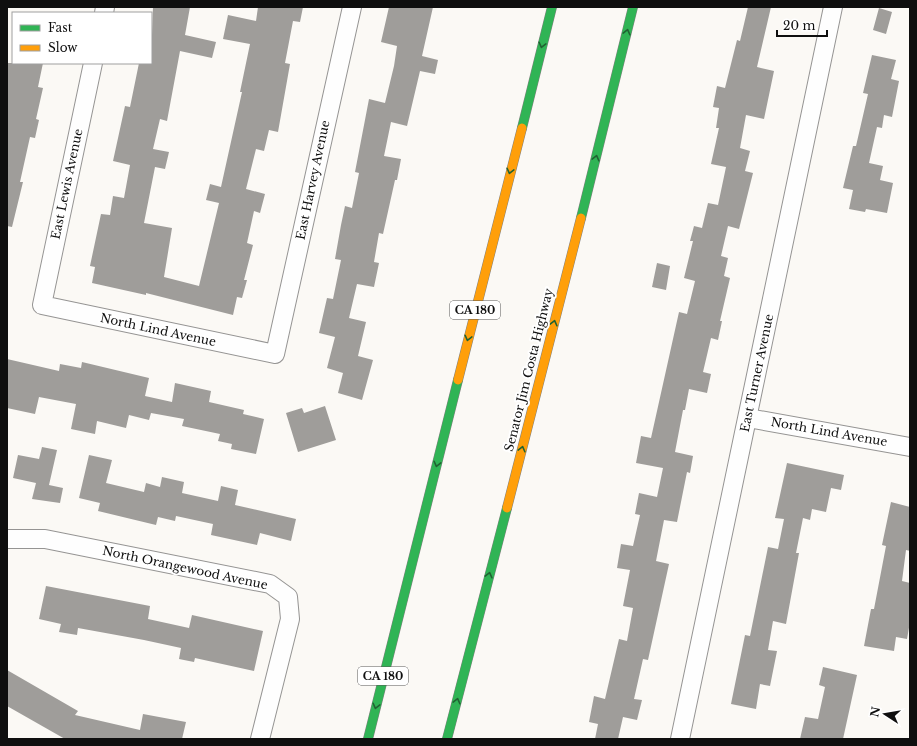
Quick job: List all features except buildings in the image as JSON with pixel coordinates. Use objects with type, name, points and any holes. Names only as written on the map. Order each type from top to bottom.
[{"type":"highway","name":"CA 180","points":[[368,739],[552,7]]},
{"type":"highway","name":"Senator Jim Costa Highway","points":[[447,739],[587,196],[633,7]]},
{"type":"highway","points":[[366,709],[399,613]]},
{"type":"street","name":"East Harvey Avenue","points":[[275,354],[352,7]]},
{"type":"street","name":"East Turner Avenue","points":[[680,739],[833,7]]},
{"type":"street","name":"East Lewis Avenue","points":[[42,305],[93,64]]},
{"type":"street","name":"North Lind Avenue","points":[[42,305],[275,354]]},
{"type":"street","name":"North Lind Avenue","points":[[748,418],[910,447]]},
{"type":"street","name":"North Orangewood Avenue","points":[[7,539],[45,539],[270,584],[288,597],[290,619],[260,739]]},
{"type":"traffic: fast","points":[[522,128],[552,7]]},
{"type":"traffic: fast","points":[[581,218],[633,7]]},
{"type":"traffic: fast","points":[[368,739],[458,380]]},
{"type":"traffic: fast","points":[[447,739],[507,508]]},
{"type":"traffic: slow","points":[[458,380],[522,128]]},
{"type":"traffic: slow","points":[[507,508],[581,218]]}]
